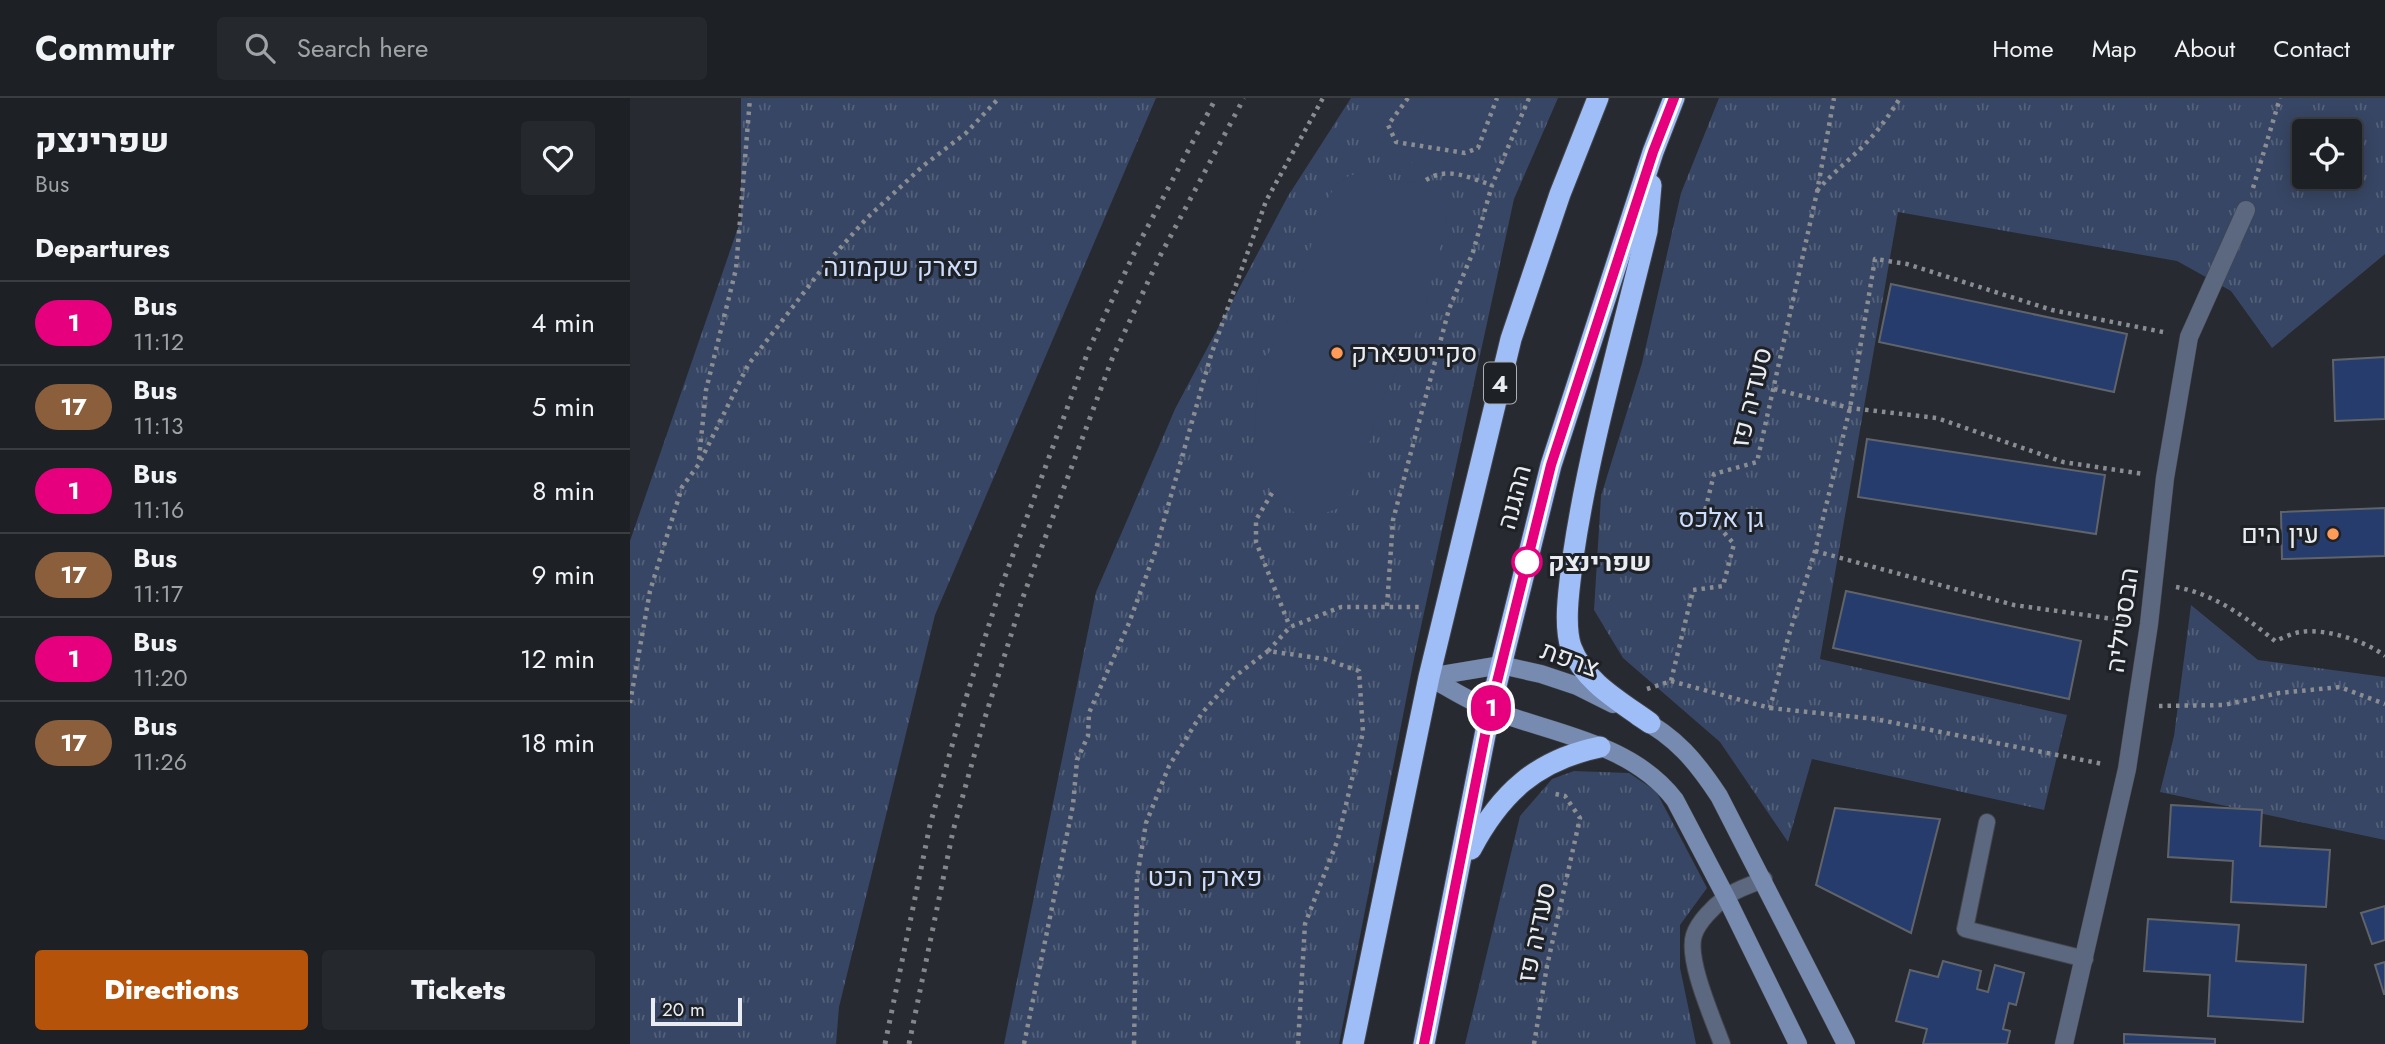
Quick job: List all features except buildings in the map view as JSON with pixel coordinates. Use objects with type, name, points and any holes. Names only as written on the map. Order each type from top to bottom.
[{"type":"highway","name":"ההגנה","points":[[1353,1044],[1429,677],[1511,339],[1560,194],[1598,98]]},
{"type":"highway","name":"ההגנה","points":[[1424,1044],[1490,710],[1551,465],[1653,152],[1674,98]]},
{"type":"highway","points":[[1650,723],[1603,689],[1587,673],[1571,648],[1568,634],[1569,584],[1581,502],[1647,231],[1653,152]]},
{"type":"highway","points":[[1460,870],[1486,820],[1525,779],[1574,753],[1600,747]]},
{"type":"street","name":"הבסטיליה","points":[[2064,1044],[2127,769],[2149,624],[2165,478],[2189,337],[2246,210]]},
{"type":"street","name":"צרפת","points":[[1429,677],[1501,665],[1541,674],[1577,686],[1650,723],[1680,744],[1719,796],[1764,879],[1846,1044]]},
{"type":"street","points":[[1429,677],[1490,710],[1600,747],[1652,775],[1664,786],[1675,800],[1726,897],[1798,1044]]},
{"type":"lane","points":[[1987,822],[1965,929],[2085,959]]},
{"type":"lane","points":[[1722,1044],[1695,966],[1692,945],[1698,927],[1726,897],[1764,879]]},
{"type":"path","points":[[699,464],[706,390],[736,269],[750,98]]},
{"type":"path","points":[[630,703],[650,591],[682,487],[699,464],[748,365],[825,265],[867,218],[923,166],[966,133],[999,98]]},
{"type":"path","points":[[1024,1044],[1073,805],[1077,760],[1088,736],[1088,713],[1129,623],[1155,552],[1211,355],[1266,201],[1322,98]]},
{"type":"path","points":[[1408,98],[1388,125],[1396,142],[1465,153],[1478,148],[1497,98]]},
{"type":"path","points":[[1387,606],[1393,520],[1449,309],[1473,252],[1492,185],[1529,98]]},
{"type":"path","name":"סעדיה פז","points":[[1671,681],[1693,590],[1723,586],[1734,544],[1705,511],[1714,474],[1757,462],[1817,192],[1834,98]]},
{"type":"path","points":[[1817,192],[1830,175],[1866,143],[1890,115],[1900,98]]},
{"type":"path","points":[[2246,210],[2280,98]]},
{"type":"path","points":[[1426,180],[1448,172],[1492,185]]},
{"type":"path","points":[[1770,708],[1815,551],[1850,408],[1875,260],[1907,264],[2052,310],[2189,337]]},
{"type":"path","points":[[1774,389],[1850,408],[1937,418],[2063,462],[2165,478]]},
{"type":"path","points":[[1272,493],[1256,520],[1256,542],[1290,627]]},
{"type":"path","points":[[1815,551],[2014,605],[2149,624]]},
{"type":"path","points":[[2154,583],[2189,589],[2211,597],[2253,623],[2275,641],[2300,632],[2322,631],[2373,646],[2385,656]]},
{"type":"path","points":[[1134,1044],[1137,878],[1146,823],[1169,766],[1202,713],[1234,677],[1268,651],[1290,627],[1341,607],[1411,605],[1445,611]]},
{"type":"path","points":[[1268,651],[1325,659],[1359,671],[1363,732],[1338,839],[1305,924],[1298,1044]]},
{"type":"path","points":[[1643,690],[1653,689],[1671,681],[1770,708],[1875,719],[2127,769]]},
{"type":"path","points":[[2137,706],[2224,705],[2280,693],[2340,687],[2385,704]]},
{"type":"path","name":"סעדיה פז","points":[[1525,779],[1530,788],[1565,796],[1580,818],[1547,966],[1534,1044]]},
{"type":"green space","name":"פארק שקמונה","points":[[741,98],[1156,98],[935,615],[839,1007],[836,1044],[630,1044],[630,541],[741,219]]},
{"type":"green space","name":"פארק הכט","points":[[1351,98],[1558,98],[1514,199],[1415,654],[1339,1044],[1004,1044],[1096,592],[1175,409],[1288,196]]},
{"type":"green space","points":[[1380,98],[1518,98],[1485,174],[1395,160],[1361,126]]},
{"type":"green space","name":"גן אלכס","points":[[1719,98],[2385,98],[2385,254],[2272,348],[2231,291],[2177,261],[1898,212],[1820,659],[2067,715],[2044,810],[1812,759],[1788,842],[1720,742],[1623,658],[1594,610],[1601,496],[1642,363],[1681,193]]},
{"type":"green space","name":"סקייטפארק","points":[[1367,174],[1435,188],[1445,198],[1447,213],[1443,236],[1421,322],[1382,400],[1360,475],[1352,491],[1342,507],[1322,514],[1295,513],[1272,493],[1259,467],[1255,432],[1257,386],[1263,363],[1289,317],[1324,204],[1337,184],[1350,175]]},
{"type":"green space","points":[[2191,605],[2258,660],[2385,677],[2385,840],[2160,792],[2174,736]]},
{"type":"green space","points":[[1574,771],[1629,773],[1656,791],[1707,888],[1680,925],[1680,968],[1696,1044],[1465,1044],[1520,816],[1552,779]]},
{"type":"railway","points":[[885,1044],[930,825],[1000,590],[1089,349],[1138,245],[1216,98]]},
{"type":"railway","points":[[909,1044],[953,831],[1023,597],[1112,359],[1160,256],[1244,98]]},
{"type":"bus line","name":"1","points":[[1424,1044],[1490,710],[1551,465],[1653,152],[1674,98]]},
{"type":"place","name":"סקייטפארק","points":[[1337,353]]},
{"type":"place","name":"עין הים","points":[[2333,534]]},
{"type":"place","name":"שפרינצק","points":[[1527,562]]}]
